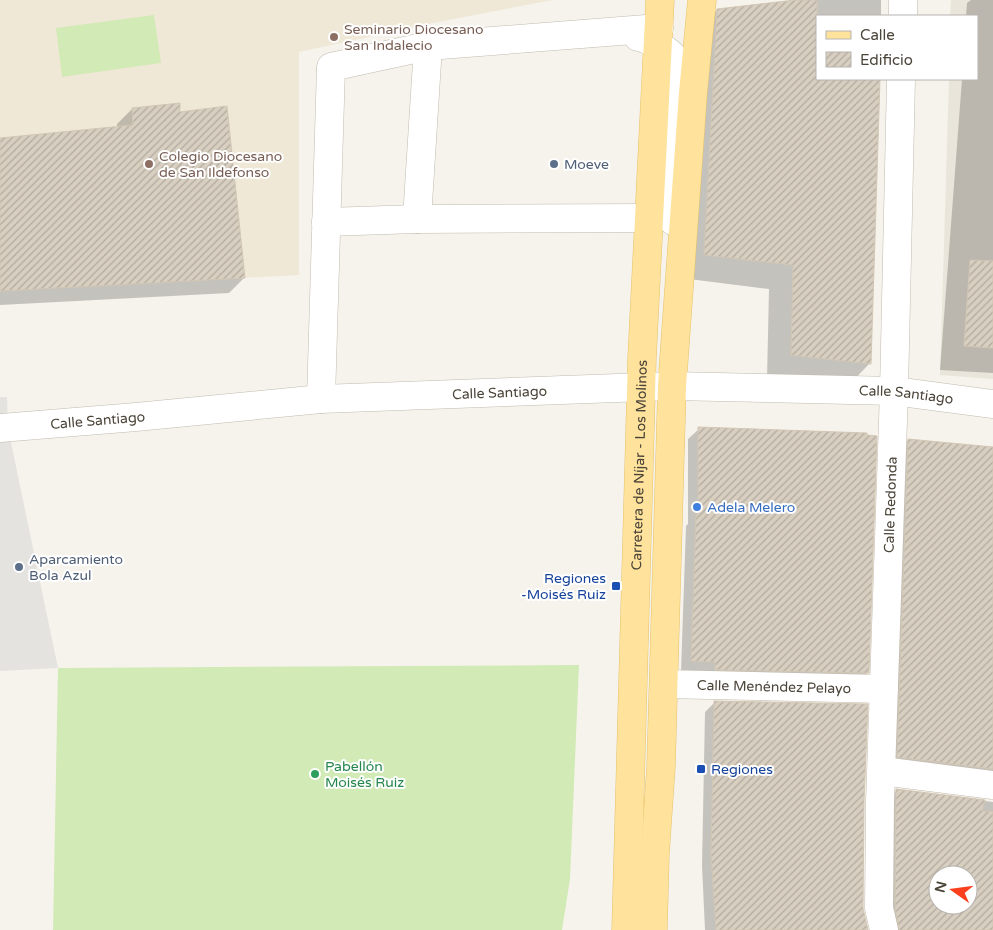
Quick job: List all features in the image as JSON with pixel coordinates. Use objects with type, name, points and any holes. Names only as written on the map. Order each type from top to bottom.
[{"type":"main road","name":"Carretera de Níjar - Los Molinos","points":[[626,930],[641,388],[660,0]]},
{"type":"main road","points":[[653,930],[664,684],[672,386],[702,0]]},
{"type":"main road","points":[[655,854],[670,930]]},
{"type":"street","points":[[903,0],[903,15]]},
{"type":"street","points":[[321,399],[330,67],[428,46],[608,32],[658,37],[670,52],[677,65],[678,79],[673,176],[678,310]]},
{"type":"street","points":[[417,219],[428,46]]},
{"type":"street","name":"Calle Redonda","points":[[884,930],[879,908],[901,80]]},
{"type":"street","points":[[326,222],[417,219],[649,218]]},
{"type":"street","name":"Calle Santiago","points":[[4,428],[136,418],[321,399],[672,386],[894,391],[993,404]]},
{"type":"street","name":"Calle Menéndez Pelayo","points":[[664,684],[884,689]]},
{"type":"street","points":[[882,771],[993,785]]},
{"type":"shaded area","name":"Colegio Diocesano de San Ildefonso","points":[[0,0],[553,0],[438,22],[299,52],[299,275],[0,291]]},
{"type":"shaded area","points":[[951,0],[993,0],[993,379],[940,375],[949,80],[978,80],[978,15],[950,15]]},
{"type":"shaded area","name":"Aparcamiento Bola Azul","points":[[0,397],[7,397],[8,428],[58,668],[0,671]]},
{"type":"green space","points":[[154,15],[161,63],[62,77],[56,28]]},
{"type":"green space","name":"Pabellón Moisés Ruiz","points":[[579,665],[570,879],[562,930],[53,930],[58,668]]},
{"type":"building","points":[[795,0],[817,0],[816,80],[880,80],[871,364],[791,355],[793,265],[704,255],[717,9]]},
{"type":"building","points":[[180,103],[180,112],[227,106],[245,278],[0,291],[0,138],[133,125],[132,108]]},
{"type":"building","points":[[970,260],[993,261],[993,348],[964,346]]},
{"type":"building","points":[[698,427],[867,433],[867,435],[877,436],[869,673],[715,670],[715,662],[691,661],[696,514],[698,514]]},
{"type":"building","points":[[908,439],[993,447],[993,769],[897,757]]},
{"type":"building","points":[[714,701],[868,704],[864,802],[863,908],[868,930],[716,930],[711,855]]},
{"type":"building","points":[[896,789],[985,800],[982,811],[993,812],[993,930],[899,930],[895,906]]},
{"type":"place","name":"Seminario Diocesano San Indalecio","points":[[334,37]]},
{"type":"place","name":"Colegio Diocesano de San Ildefonso","points":[[149,164]]},
{"type":"place","name":"Moeve","points":[[554,164]]},
{"type":"place","name":"Adela Melero","points":[[697,507]]},
{"type":"place","name":"Aparcamiento Bola Azul","points":[[19,567]]},
{"type":"place","name":"Regiones -Moisés Ruiz","points":[[616,586]]},
{"type":"place","name":"Regiones","points":[[701,769]]},
{"type":"place","name":"Pabellón Moisés Ruiz","points":[[315,774]]}]
